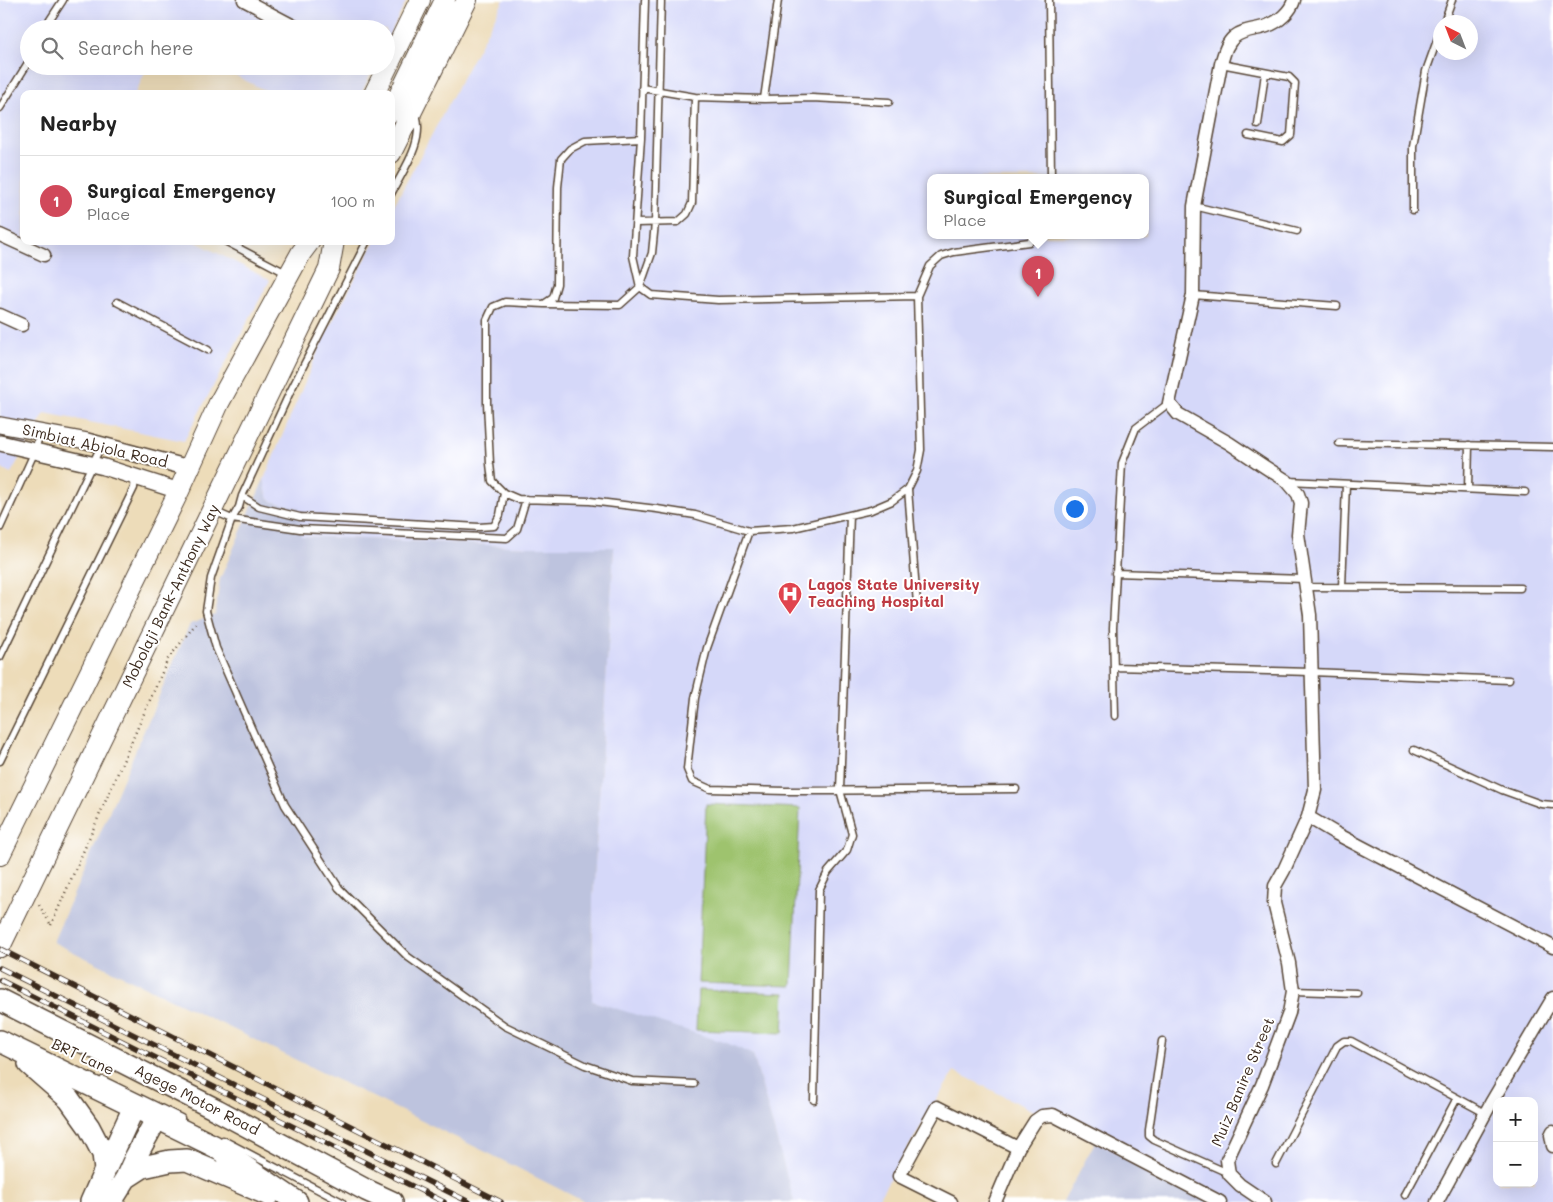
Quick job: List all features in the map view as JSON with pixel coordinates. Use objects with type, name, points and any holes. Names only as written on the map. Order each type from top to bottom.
[{"type":"highway","name":"Agege Motor Road","points":[[0,1000],[217,1110],[392,1202]]},
{"type":"highway","points":[[2,1042],[214,1146],[297,1202]]},
{"type":"highway","points":[[2,1042],[70,1099],[89,1127],[103,1154],[105,1170]]},
{"type":"highway","points":[[91,1202],[134,1107]]},
{"type":"highway","points":[[111,1202],[126,1178],[134,1158],[157,1118]]},
{"type":"highway","points":[[126,1178],[143,1166],[187,1160],[287,1202]]},
{"type":"main road","points":[[395,51],[420,0]]},
{"type":"main road","points":[[391,90],[432,0]]},
{"type":"main road","points":[[395,104],[445,0]]},
{"type":"main road","points":[[395,144],[467,0]]},
{"type":"main road","points":[[376,90],[383,75]]},
{"type":"main road","points":[[0,855],[220,403],[305,245]]},
{"type":"main road","name":"Mobolaji Bank-Anthony Way","points":[[0,947],[329,269],[333,245]]},
{"type":"main road","points":[[329,269],[343,245]]},
{"type":"street","points":[[244,0],[282,20]]},
{"type":"street","points":[[1287,481],[1230,443],[1178,414],[1169,403],[1193,295],[1194,206],[1221,64],[1226,47],[1235,36],[1250,29],[1268,26],[1281,18],[1293,6],[1294,0]]},
{"type":"street","points":[[0,235],[20,244]]},
{"type":"street","points":[[22,245],[44,255]]},
{"type":"street","points":[[0,315],[22,324]]},
{"type":"street","name":"Simbiat Abiola Road","points":[[0,425],[101,445],[189,468]]},
{"type":"street","points":[[0,443],[135,476],[178,491]]},
{"type":"street","name":"Muiz Banire Street","points":[[1229,1174],[1227,1160],[1262,1085],[1289,1013],[1293,991],[1289,963],[1274,903],[1275,886],[1308,817],[1314,790],[1310,615],[1298,534],[1301,503],[1298,494],[1287,481]]},
{"type":"street","points":[[1308,817],[1553,947]]},
{"type":"street","points":[[1437,1202],[1485,1114],[1553,998]]},
{"type":"street","points":[[951,1202],[899,1176],[937,1107],[1018,1148]]},
{"type":"street","points":[[995,1202],[1018,1148],[1035,1121],[1042,1116],[1052,1115],[1220,1202]]},
{"type":"street","points":[[1553,1131],[1551,1134],[1553,1146]]},
{"type":"street","points":[[1229,1174],[1240,1185],[1265,1202]]},
{"type":"lane","points":[[50,20],[63,0]]},
{"type":"lane","points":[[645,0],[641,138],[633,256],[640,287],[651,295],[718,300],[917,296]]},
{"type":"lane","points":[[661,0],[655,223],[652,253],[640,287],[620,305],[505,302],[493,307],[487,320],[487,403],[490,464],[492,481],[504,493],[518,499],[590,501],[657,509],[694,515],[749,531],[793,528],[871,510],[892,501],[908,489],[917,471],[921,450],[917,296],[930,266],[941,256],[954,252],[1002,247],[1030,242],[1035,239]]},
{"type":"lane","points":[[764,99],[778,0]]},
{"type":"lane","points":[[1049,0],[1051,174]]},
{"type":"lane","points":[[1447,15],[1452,0]]},
{"type":"lane","points":[[1413,210],[1413,146],[1426,71],[1433,52]]},
{"type":"lane","points":[[1221,64],[1289,77],[1295,83],[1291,135],[1283,142],[1248,136]]},
{"type":"lane","points":[[1258,125],[1266,72]]},
{"type":"lane","points":[[0,108],[20,75]]},
{"type":"lane","points":[[642,88],[695,97],[812,98],[889,102]]},
{"type":"lane","points":[[636,223],[678,222],[686,214],[692,203],[695,97]]},
{"type":"lane","points":[[395,186],[415,148],[420,129],[414,108]]},
{"type":"lane","points":[[544,304],[553,298],[557,284],[558,187],[561,159],[570,149],[585,142],[641,138]]},
{"type":"lane","points":[[1194,206],[1297,231]]},
{"type":"lane","points":[[233,245],[290,274]]},
{"type":"lane","points":[[365,245],[290,392],[232,519],[211,578],[206,611],[216,648],[285,805],[339,888],[408,957],[505,1026],[585,1065],[632,1081],[694,1084]]},
{"type":"lane","points":[[1193,295],[1337,306]]},
{"type":"lane","points":[[117,302],[208,350]]},
{"type":"lane","points":[[1115,716],[1113,628],[1122,463],[1136,428],[1169,403]]},
{"type":"lane","points":[[0,528],[35,451],[40,432]]},
{"type":"lane","points":[[1339,442],[1553,447]]},
{"type":"lane","points":[[0,656],[101,445]]},
{"type":"lane","points":[[1468,490],[1469,445]]},
{"type":"lane","points":[[0,761],[3,747],[134,488],[135,476]]},
{"type":"lane","points":[[1287,481],[1525,492]]},
{"type":"lane","points":[[1342,587],[1346,484]]},
{"type":"lane","points":[[908,489],[917,604]]},
{"type":"lane","points":[[242,496],[259,507],[300,517],[479,527],[494,526],[500,515],[504,493]]},
{"type":"lane","points":[[213,510],[232,519],[300,529],[507,538],[517,529],[526,499]]},
{"type":"lane","points":[[814,1100],[819,890],[828,872],[847,850],[852,834],[840,790],[850,515]]},
{"type":"lane","points":[[749,531],[707,648],[695,698],[686,769],[692,781],[710,789],[1016,789]]},
{"type":"lane","points":[[1115,573],[1305,583],[1342,587],[1520,588]]},
{"type":"lane","points":[[1114,667],[1509,680]]},
{"type":"lane","points":[[1414,750],[1502,790],[1541,804],[1553,805]]},
{"type":"lane","points":[[1293,991],[1357,993]]},
{"type":"lane","points":[[1276,1164],[1337,1046],[1344,1040],[1351,1041],[1485,1114]]},
{"type":"lane","points":[[1162,1041],[1149,1136],[1229,1174]]},
{"type":"lane","name":"BRT Lane","points":[[94,1076],[190,1123]]},
{"type":"lane","points":[[1405,1195],[1457,1098]]},
{"type":"lane","points":[[216,1136],[342,1202]]},
{"type":"path","points":[[51,925],[168,659],[206,611]]},
{"type":"shaded area","points":[[0,0],[407,0],[395,24],[395,20],[20,20],[20,75],[144,75],[137,90],[20,90],[20,245],[202,245],[270,280],[184,441],[45,413],[11,473],[0,468]]},
{"type":"shaded area","points":[[504,0],[1553,0],[1553,1202],[1207,1202],[1095,1142],[954,1071],[876,1202],[794,1202],[753,1055],[592,1001],[593,897],[614,547],[528,547],[300,536],[299,508],[273,502],[267,496],[264,479],[323,339],[373,245],[395,245],[395,204]]},
{"type":"shaded area","points":[[235,75],[370,75],[363,90],[264,90]]},
{"type":"shaded area","points":[[264,479],[267,496],[273,502],[299,508],[301,536],[528,547],[614,547],[593,897],[592,1001],[727,1043],[753,1055],[794,1202],[585,1202],[53,942],[190,624],[215,615],[220,579]]},
{"type":"shaded area","points":[[1095,1142],[1207,1202],[1063,1202]]},
{"type":"green space","points":[[706,804],[800,808],[792,986],[698,983]]},
{"type":"green space","points":[[698,990],[785,993],[783,1033],[696,1030]]},
{"type":"railway","points":[[0,949],[501,1202]]},
{"type":"railway","points":[[0,968],[469,1202]]},
{"type":"railway","points":[[0,980],[444,1202]]},
{"type":"place","name":"Surgical Emergency","points":[[1038,297]]},
{"type":"place","name":"Lagos State University Teaching Hospital","points":[[790,615]]}]
